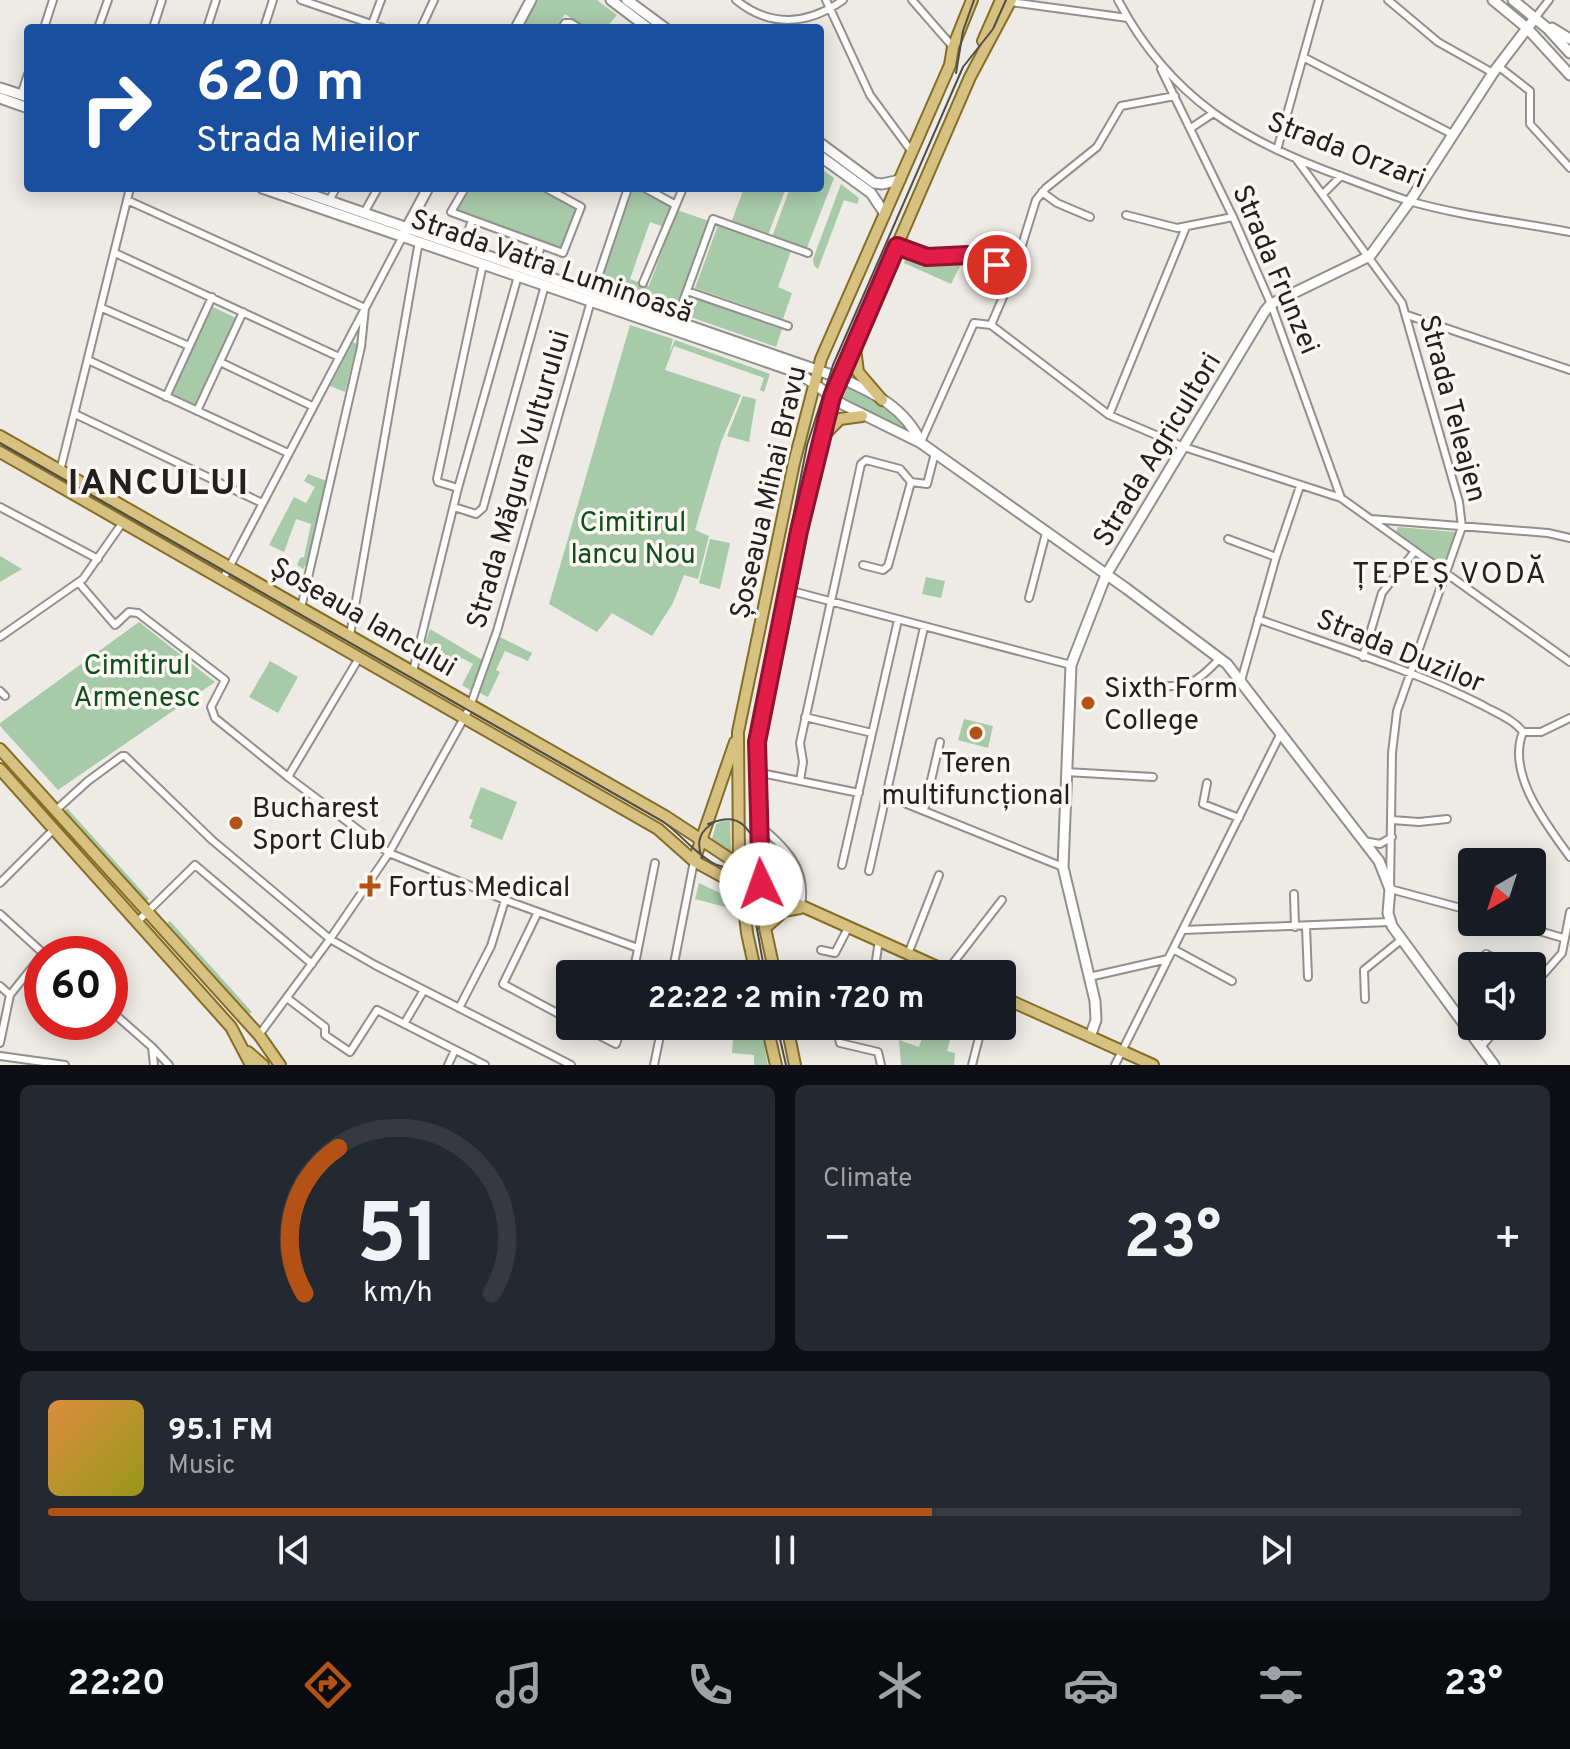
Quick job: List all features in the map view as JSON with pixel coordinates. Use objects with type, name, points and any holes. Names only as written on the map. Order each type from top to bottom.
[{"type":"main road","name":"Șoseaua Mihai Bravu","points":[[754,960],[739,865],[738,732],[813,382],[950,65],[953,47],[972,0]]},
{"type":"main road","points":[[950,65],[980,0]]},
{"type":"main road","name":"Șoseaua Mihai Bravu","points":[[772,960],[761,893],[757,823],[756,772],[760,720],[828,394],[855,342],[970,77],[1007,1]]},
{"type":"main road","points":[[855,342],[854,360],[858,372],[882,400]]},
{"type":"main road","points":[[820,440],[836,422],[862,416]]},
{"type":"main road","name":"Șoseaua Iancului","points":[[0,436],[413,671],[684,830],[803,906]]},
{"type":"main road","name":"Șoseaua Iancului","points":[[0,452],[658,829],[694,861],[741,885],[803,906]]},
{"type":"main road","points":[[694,861],[738,732]]},
{"type":"main road","points":[[0,749],[271,1049],[290,1065]]},
{"type":"main road","points":[[0,769],[231,1027],[251,1065]]},
{"type":"main road","points":[[684,830],[708,824]]},
{"type":"main road","points":[[765,928],[787,909],[803,906],[921,960]]},
{"type":"main road","points":[[1016,1003],[1153,1065]]},
{"type":"main road","points":[[770,1040],[776,1065]]},
{"type":"main road","points":[[790,1040],[795,1065]]},
{"type":"main road","points":[[239,1041],[263,1065]]},
{"type":"main road","points":[[271,1049],[280,1065]]},
{"type":"street","points":[[47,24],[53,0]]},
{"type":"street","points":[[99,24],[108,0]]},
{"type":"street","points":[[154,24],[162,0]]},
{"type":"street","points":[[208,24],[216,0]]},
{"type":"street","points":[[265,24],[273,0]]},
{"type":"street","points":[[301,0],[324,4],[372,24],[381,0]]},
{"type":"street","points":[[423,24],[434,0]]},
{"type":"street","points":[[518,24],[531,0]]},
{"type":"street","points":[[611,0],[643,24]]},
{"type":"street","points":[[627,0],[660,24]]},
{"type":"street","points":[[736,0],[774,24],[803,19],[832,8],[843,0]]},
{"type":"street","points":[[826,0],[870,95],[912,152]]},
{"type":"street","points":[[912,0],[953,47]]},
{"type":"street","name":"Strada Orzari","points":[[1118,0],[1157,62],[1212,114],[1277,150],[1410,201],[1570,232]]},
{"type":"street","points":[[1277,150],[1319,0]]},
{"type":"street","points":[[1388,0],[1438,42],[1496,69],[1530,91],[1530,124],[1570,168]]},
{"type":"street","points":[[1493,0],[1527,28],[1570,75]]},
{"type":"street","points":[[1513,0],[1570,53]]},
{"type":"street","points":[[1271,304],[1370,256],[1410,201],[1496,69],[1549,0]]},
{"type":"street","points":[[1007,1],[1128,18]]},
{"type":"street","points":[[1535,18],[1570,39]]},
{"type":"street","points":[[1303,57],[1452,134]]},
{"type":"street","name":"Strada Frunzei","points":[[1157,62],[1233,217],[1271,304],[1341,498]]},
{"type":"street","points":[[0,88],[24,96]]},
{"type":"street","points":[[991,325],[1013,274],[1034,205],[1042,192],[1094,150],[1121,106],[1175,96]]},
{"type":"street","points":[[0,98],[24,107]]},
{"type":"street","points":[[1191,128],[1212,114]]},
{"type":"street","points":[[824,146],[874,183],[900,180]]},
{"type":"street","points":[[824,159],[871,193],[885,214]]},
{"type":"street","name":"Strada Teleajen","points":[[1297,160],[1398,295],[1407,315],[1459,502],[1462,527],[1397,711],[1393,740],[1390,889]]},
{"type":"street","points":[[1323,194],[1341,176]]},
{"type":"street","points":[[60,471],[129,192]]},
{"type":"street","name":"Strada Vatra Luminoasă","points":[[275,192],[463,247],[533,271],[592,297],[799,373],[862,416],[921,443]]},
{"type":"street","name":"Strada Vatra Luminoasă","points":[[303,192],[364,213],[419,241],[483,264],[545,285],[676,321],[835,376],[882,400],[906,417],[921,443]]},
{"type":"street","points":[[329,201],[334,192]]},
{"type":"street","points":[[364,213],[376,192]]},
{"type":"street","points":[[223,579],[426,192]]},
{"type":"street","points":[[463,192],[451,212],[563,253],[581,207],[553,192]]},
{"type":"street","name":"Strada Măgura Vulturului","points":[[259,1035],[389,853],[471,705],[497,631],[624,192]]},
{"type":"street","points":[[652,192],[676,205]]},
{"type":"street","points":[[643,283],[681,192]]},
{"type":"street","points":[[1042,192],[1057,203],[1090,217]]},
{"type":"street","points":[[127,200],[365,308]]},
{"type":"street","points":[[1126,215],[1162,225],[1186,227],[1233,217]]},
{"type":"street","points":[[676,321],[713,219],[808,253]]},
{"type":"street","points":[[463,247],[472,220]]},
{"type":"street","points":[[1109,415],[1186,227]]},
{"type":"street","points":[[350,635],[419,241]]},
{"type":"street","points":[[533,271],[541,246]]},
{"type":"street","points":[[897,246],[927,257],[974,256],[1013,274]]},
{"type":"street","points":[[115,253],[339,357]]},
{"type":"street","points":[[458,488],[437,479],[483,264]]},
{"type":"street","points":[[413,671],[458,488],[518,276]]},
{"type":"street","points":[[454,507],[476,514],[483,508],[545,285]]},
{"type":"street","points":[[687,291],[788,326]]},
{"type":"street","points":[[166,397],[212,297]]},
{"type":"street","name":"Strada Agricultori","points":[[1090,1037],[1096,1011],[1063,867],[1071,665],[1106,575],[1271,304]]},
{"type":"street","points":[[102,308],[189,346]]},
{"type":"street","points":[[301,608],[361,347],[365,308]]},
{"type":"street","points":[[197,411],[243,312]]},
{"type":"street","points":[[1407,315],[1570,370]]},
{"type":"street","points":[[1494,1065],[1390,922],[1390,889],[1379,861],[1220,658],[921,443],[974,323],[991,325],[1109,415],[1184,447],[1341,498],[1570,662]]},
{"type":"street","points":[[88,360],[288,453]]},
{"type":"street","points":[[220,362],[312,406]]},
{"type":"street","points":[[75,414],[262,503]]},
{"type":"street","points":[[800,781],[803,762],[800,743],[805,717],[863,461],[900,469],[911,482],[928,483],[935,453]]},
{"type":"street","points":[[863,565],[883,570],[888,566],[911,482]]},
{"type":"street","points":[[1241,681],[1276,557],[1300,486]]},
{"type":"street","points":[[0,507],[98,559]]},
{"type":"street","points":[[1371,519],[1548,533],[1570,538]]},
{"type":"street","points":[[0,637],[79,583],[123,522]]},
{"type":"street","points":[[1029,598],[1046,533]]},
{"type":"street","points":[[1228,539],[1276,557]]},
{"type":"street","points":[[1363,657],[1382,593],[1415,551]]},
{"type":"street","points":[[79,583],[115,625],[129,612],[138,613],[225,680],[211,707],[213,715],[288,777],[389,853],[505,900],[638,948]]},
{"type":"street","points":[[787,590],[1071,665]]},
{"type":"street","name":"Strada Duzilor","points":[[1258,619],[1409,673],[1498,713],[1523,732]]},
{"type":"street","points":[[842,865],[898,620]]},
{"type":"street","points":[[869,871],[924,627]]},
{"type":"street","points":[[288,777],[359,658]]},
{"type":"street","points":[[1156,686],[1175,687],[1196,682],[1220,658]]},
{"type":"street","points":[[805,717],[872,733]]},
{"type":"street","points":[[1570,718],[1541,732],[1523,732],[1520,741],[1530,798],[1570,857]]},
{"type":"street","points":[[1115,1065],[1281,733]]},
{"type":"street","points":[[924,810],[940,742]]},
{"type":"street","points":[[56,810],[122,756],[212,840],[330,939],[556,1062],[571,1065]]},
{"type":"street","points":[[756,772],[859,793]]},
{"type":"street","points":[[1066,772],[1153,777]]},
{"type":"street","points":[[1207,783],[1203,804],[1239,818]]},
{"type":"street","points":[[887,796],[1063,867]]},
{"type":"street","points":[[1392,820],[1426,822],[1447,819]]},
{"type":"street","points":[[757,823],[794,860],[802,878],[803,906]]},
{"type":"street","points":[[0,883],[54,828]]},
{"type":"street","points":[[1364,841],[1380,844],[1392,837]]},
{"type":"street","points":[[675,960],[694,861]]},
{"type":"street","points":[[636,960],[655,863]]},
{"type":"street","points":[[138,921],[195,865],[312,964]]},
{"type":"street","points":[[908,954],[939,875]]},
{"type":"street","points":[[1390,889],[1458,907]]},
{"type":"street","points":[[1294,894],[1295,927]]},
{"type":"street","points":[[459,1008],[485,959],[505,900]]},
{"type":"street","points":[[959,960],[1002,900]]},
{"type":"street","points":[[538,912],[503,984],[556,1012]]},
{"type":"street","points":[[1546,970],[1562,953],[1570,912]]},
{"type":"street","points":[[0,914],[24,936]]},
{"type":"street","points":[[1183,930],[1390,922]]},
{"type":"street","points":[[821,950],[837,951],[849,926]]},
{"type":"street","points":[[1306,927],[1308,977]]},
{"type":"street","points":[[1546,933],[1563,938]]},
{"type":"street","points":[[876,960],[879,940]]},
{"type":"street","points":[[1365,999],[1364,970],[1401,940]]},
{"type":"street","points":[[1173,949],[1232,981]]},
{"type":"street","points":[[1562,953],[1570,956]]},
{"type":"street","points":[[1089,977],[1169,959]]},
{"type":"street","points":[[0,1043],[3,1004],[24,978]]},
{"type":"street","points":[[0,986],[10,995]]},
{"type":"street","points":[[404,1024],[424,990]]},
{"type":"street","points":[[287,998],[325,1027],[325,1035],[350,1052],[377,1010],[485,1065]]},
{"type":"street","points":[[128,1026],[169,1065]]},
{"type":"street","points":[[654,1065],[659,1040]]},
{"type":"street","points":[[840,1040],[843,1045],[878,1052],[881,1065]]},
{"type":"street","points":[[972,1065],[978,1040]]},
{"type":"street","points":[[1481,1047],[1487,1040]]},
{"type":"street","points":[[152,1047],[154,1065]]},
{"type":"street","points":[[448,1065],[455,1050]]},
{"type":"street","points":[[0,1056],[65,1065]]},
{"type":"green space","points":[[535,0],[597,0],[617,15],[609,24],[579,24],[565,14],[559,24],[522,24]]},
{"type":"green space","points":[[824,171],[834,178],[806,250],[772,237],[789,192],[824,192]]},
{"type":"green space","points":[[841,184],[859,198],[857,204],[844,200],[818,269],[813,259]]},
{"type":"green space","points":[[465,192],[550,192],[579,208],[562,250],[454,211]]},
{"type":"green space","points":[[632,192],[646,192],[672,207],[664,227],[650,222],[630,279],[649,286],[677,210],[709,221],[676,313],[599,286]]},
{"type":"green space","points":[[743,192],[784,192],[768,235],[731,223]]},
{"type":"green space","points":[[718,225],[791,251],[778,287],[792,293],[783,319],[695,288]]},
{"type":"green space","points":[[906,257],[927,261],[964,258],[951,284],[904,263]]},
{"type":"green space","points":[[688,296],[782,329],[776,347],[682,314]]},
{"type":"green space","points":[[211,306],[236,318],[195,407],[171,396]]},
{"type":"green space","name":"Cimitirul Iancu Nou","points":[[630,325],[673,339],[669,354],[675,340],[770,374],[764,392],[760,390],[764,378],[674,346],[665,370],[741,395],[721,442],[695,530],[709,536],[698,579],[684,575],[673,603],[652,636],[612,613],[597,632],[549,604]]},
{"type":"green space","points":[[353,342],[357,344],[345,392],[330,386]]},
{"type":"green space","points":[[848,384],[880,401],[906,425],[902,432],[842,402]]},
{"type":"green space","points":[[743,396],[756,399],[749,442],[727,436]]},
{"type":"green space","points":[[308,474],[327,481],[310,558],[303,569],[297,565],[304,557],[311,524],[296,519],[284,552],[269,545],[294,497],[306,503],[315,487],[304,481]]},
{"type":"green space","points":[[1398,527],[1456,532],[1442,567],[1396,532]]},
{"type":"green space","points":[[710,539],[730,543],[720,589],[699,583]]},
{"type":"green space","points":[[0,556],[22,569],[0,582]]},
{"type":"green space","points":[[926,577],[945,581],[941,598],[922,594]]},
{"type":"green space","name":"Cimitirul Armenesc","points":[[139,622],[215,682],[58,790],[0,723]]},
{"type":"green space","points":[[430,629],[484,661],[472,691],[462,685],[473,664],[462,658],[456,667],[440,658],[443,651],[432,645],[421,663],[419,661]]},
{"type":"green space","points":[[500,637],[532,653],[528,661],[505,651],[496,670],[500,672],[488,697],[480,693]]},
{"type":"green space","points":[[270,661],[298,677],[278,713],[249,697]]},
{"type":"green space","name":"Teren multifuncțional","points":[[964,719],[993,726],[988,748],[958,740]]},
{"type":"green space","points":[[481,787],[517,802],[502,840],[470,827],[473,820],[469,818]]},
{"type":"green space","points":[[67,808],[149,899],[146,902],[64,811]]},
{"type":"green space","points":[[730,821],[731,851],[712,839],[716,824]]},
{"type":"green space","points":[[699,883],[726,896],[729,908],[695,899]]},
{"type":"green space","points":[[170,921],[252,1012],[249,1014],[167,923]]},
{"type":"green space","points":[[733,1040],[763,1040],[768,1065],[754,1065],[754,1055],[732,1053]]},
{"type":"green space","points":[[899,1040],[919,1047],[921,1040],[950,1040],[947,1051],[955,1053],[954,1065],[901,1065]]},
{"type":"tram line","points":[[956,73],[963,31],[974,0]]},
{"type":"tram line","points":[[763,960],[751,895],[750,740],[807,445],[833,365],[963,67],[993,29],[1006,0]]},
{"type":"tram line","points":[[0,443],[662,821],[716,865],[728,868],[739,864],[748,853]]},
{"type":"tram line","points":[[708,824],[721,820],[737,821],[750,833]]},
{"type":"tram line","points":[[702,858],[699,846],[701,836],[716,821]]},
{"type":"tram line","points":[[780,1040],[786,1065]]},
{"type":"place","name":"Sixth Form College","points":[[1088,703]]},
{"type":"place","name":"Teren multifuncțional","points":[[976,733]]},
{"type":"place","name":"Bucharest Sport Club","points":[[236,823]]},
{"type":"place","name":"Fortus Medical","points":[[370,886]]},
{"type":"district","name":"IANCULUI","points":[[159,481]]},
{"type":"district","name":"ȚEPEȘ VODĂ","points":[[1450,573]]},
{"type":"route","points":[[761,884],[757,816],[758,733],[799,531],[832,397],[897,246],[927,257],[968,255],[997,265]]}]
